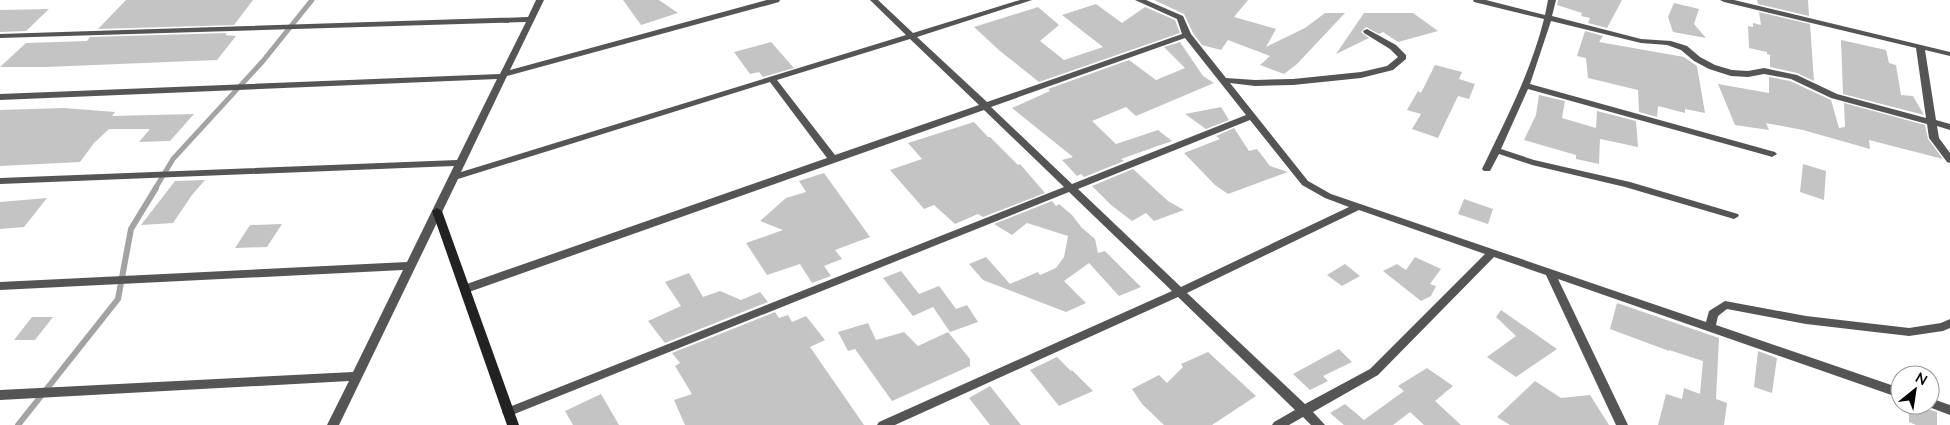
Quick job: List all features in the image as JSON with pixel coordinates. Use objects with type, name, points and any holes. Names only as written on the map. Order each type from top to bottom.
[{"type":"street","points":[[333,425],[540,0]]},
{"type":"street","points":[[0,97],[503,75],[776,0]]},
{"type":"street","points":[[874,0],[1319,425]]},
{"type":"street","points":[[454,177],[1028,0]]},
{"type":"street","points":[[1142,0],[1180,18],[1187,35],[1305,183],[1328,196],[1491,254],[1890,390]]},
{"type":"street","points":[[1477,0],[1641,41],[1668,43],[1684,48],[1697,59],[1712,67],[1731,73],[1748,74],[1764,71],[1794,77],[1834,96],[1950,127]]},
{"type":"street","points":[[1487,169],[1525,85],[1549,18],[1552,0]]},
{"type":"street","points":[[1724,0],[1950,54]]},
{"type":"street","points":[[0,36],[531,19]]},
{"type":"street","points":[[1222,80],[1255,83],[1293,82],[1361,75],[1390,68],[1403,57],[1394,47],[1367,31]]},
{"type":"street","points":[[465,289],[1187,35]]},
{"type":"street","points":[[1920,47],[1934,138],[1950,160]]},
{"type":"street","points":[[772,79],[832,159]]},
{"type":"street","points":[[1525,85],[1772,154]]},
{"type":"street","points":[[508,412],[1252,116]]},
{"type":"street","points":[[1495,150],[1532,162],[1628,184],[1734,216]]},
{"type":"street","points":[[0,181],[460,163]]},
{"type":"street","points":[[883,425],[1179,292],[1357,207]]},
{"type":"street","points":[[438,210],[513,425]]},
{"type":"street","points":[[1278,425],[1374,372],[1491,254]]},
{"type":"street","points":[[0,286],[410,266]]},
{"type":"street","points":[[1550,273],[1622,425]]},
{"type":"street","points":[[1710,328],[1713,314],[1725,305],[1806,320],[1909,332],[1943,328],[1950,323]]},
{"type":"street","points":[[0,395],[357,376]]},
{"type":"building","points":[[126,0],[253,0],[234,25],[98,29]]},
{"type":"building","points":[[623,0],[659,0],[678,13],[641,25]]},
{"type":"building","points":[[1154,0],[1248,0],[1234,17],[1276,29],[1266,47],[1305,28],[1325,13],[1345,13],[1297,64],[1284,74],[1260,65],[1270,56],[1228,40],[1221,50],[1202,45],[1193,33],[1184,14]]},
{"type":"building","points":[[1558,0],[1622,0],[1607,28],[1588,23],[1590,18],[1581,16],[1582,13],[1557,5]]},
{"type":"building","points":[[1757,0],[1808,0],[1809,16],[1758,4]]},
{"type":"building","points":[[1674,3],[1699,9],[1694,24],[1706,38],[1673,32],[1668,17]]},
{"type":"building","points":[[1096,4],[1122,23],[1145,7],[1175,20],[1180,33],[1039,82],[1000,51],[974,27],[1038,7],[1059,25],[1040,41],[1064,60],[1103,47],[1062,15]]},
{"type":"building","points":[[49,9],[26,31],[0,32],[0,10]]},
{"type":"building","points":[[1759,12],[1810,24],[1814,81],[1797,73],[1770,67],[1770,55],[1767,52],[1749,48],[1748,26],[1753,27],[1753,23],[1761,25]]},
{"type":"building","points":[[1364,13],[1413,13],[1438,31],[1398,42],[1383,32],[1379,34],[1366,27],[1361,32],[1369,38],[1336,54]]},
{"type":"building","points":[[1585,31],[1603,36],[1599,42],[1684,57],[1697,66],[1705,113],[1685,109],[1685,113],[1658,106],[1657,117],[1639,112],[1638,90],[1588,78],[1586,58],[1577,56]]},
{"type":"building","points":[[227,33],[225,35],[236,36],[217,60],[0,67],[26,43],[87,41],[90,37]]},
{"type":"building","points":[[1841,40],[1886,50],[1889,63],[1896,65],[1901,95],[1913,96],[1924,115],[1843,94]]},
{"type":"building","points":[[771,42],[794,68],[763,77],[759,72],[750,74],[734,52]]},
{"type":"building","points":[[1180,42],[1203,76],[1214,83],[1136,116],[1126,107],[1092,121],[1116,144],[1158,130],[1172,141],[1121,159],[1124,161],[1084,177],[1081,174],[1077,176],[1062,160],[1073,157],[1012,108],[1050,91],[1048,89],[1129,60],[1156,80],[1185,68],[1164,47]]},
{"type":"building","points":[[1435,65],[1462,72],[1459,79],[1475,84],[1469,99],[1458,96],[1438,138],[1412,129],[1421,114],[1407,110],[1418,91],[1421,93]]},
{"type":"building","points":[[1769,77],[1790,81],[1831,100],[1839,128],[1845,127],[1844,103],[1925,125],[1928,139],[1943,159],[1869,140],[1870,149],[1803,130],[1766,123],[1769,130],[1735,125],[1718,84],[1769,93]]},
{"type":"building","points":[[1539,95],[1565,101],[1562,118],[1596,128],[1597,111],[1636,121],[1638,147],[1600,139],[1599,164],[1576,159],[1576,155],[1524,140],[1536,115]]},
{"type":"building","points":[[1221,107],[1229,120],[1206,129],[1185,114]]},
{"type":"building","points":[[64,108],[115,112],[112,116],[194,114],[170,141],[139,142],[150,129],[109,129],[94,143],[80,162],[0,166],[0,110]]},
{"type":"building","points":[[974,122],[1018,165],[1020,164],[1045,193],[983,217],[978,214],[955,224],[934,205],[924,209],[890,170],[922,159],[908,143]]},
{"type":"building","points":[[1234,128],[1249,151],[1257,149],[1270,166],[1288,172],[1228,194],[1215,185],[1184,153],[1220,139],[1216,136]]},
{"type":"building","points":[[1803,164],[1826,171],[1824,200],[1800,192]]},
{"type":"building","points":[[1133,169],[1168,201],[1184,210],[1154,221],[1146,213],[1132,221],[1111,205],[1092,186]]},
{"type":"building","points":[[824,173],[870,237],[835,250],[842,259],[824,266],[831,276],[812,283],[800,264],[767,275],[746,243],[783,230],[760,221],[786,198],[806,192],[799,181]]},
{"type":"building","points":[[205,180],[173,223],[141,225],[175,181]]},
{"type":"building","points":[[47,198],[24,227],[0,229],[0,202]]},
{"type":"building","points":[[1464,199],[1493,209],[1488,224],[1458,214]]},
{"type":"building","points":[[1052,201],[1056,206],[1059,204],[1072,215],[1082,228],[1095,239],[1098,253],[1105,251],[1141,287],[1119,296],[1089,263],[1064,281],[1086,303],[1066,312],[983,280],[969,264],[986,257],[1010,284],[1038,272],[1040,275],[1056,268],[1064,257],[1068,236],[1027,223],[1012,235],[994,224]]},
{"type":"building","points":[[282,224],[267,247],[235,248],[250,225]]},
{"type":"building","points":[[1415,257],[1441,269],[1430,284],[1436,286],[1431,296],[1421,301],[1383,271],[1397,264],[1406,270]]},
{"type":"building","points":[[1345,264],[1360,276],[1342,286],[1327,275]]},
{"type":"building","points":[[901,271],[919,294],[939,286],[956,309],[967,305],[978,322],[950,332],[933,307],[913,316],[883,278]]},
{"type":"building","points":[[689,273],[703,297],[720,291],[741,300],[760,292],[768,302],[665,343],[648,321],[681,306],[665,282]]},
{"type":"building","points":[[1617,303],[1719,338],[1716,399],[1727,403],[1724,425],[1658,425],[1666,394],[1682,399],[1684,388],[1700,394],[1703,361],[1669,351],[1610,329]]},
{"type":"building","points":[[1501,310],[1557,349],[1516,377],[1487,357],[1516,336],[1496,317]]},
{"type":"building","points":[[775,312],[779,318],[788,315],[792,322],[806,316],[825,340],[810,347],[864,425],[685,425],[674,400],[692,394],[675,366],[680,363],[672,353]]},
{"type":"building","points":[[32,317],[53,317],[35,340],[14,340]]},
{"type":"building","points":[[868,323],[876,340],[904,332],[918,346],[948,332],[970,359],[970,366],[892,401],[855,349],[848,351],[838,332]]},
{"type":"building","points":[[1339,349],[1352,362],[1323,376],[1328,381],[1310,390],[1293,374]]},
{"type":"building","points":[[1758,351],[1777,358],[1772,393],[1754,387]]},
{"type":"building","points":[[1208,352],[1256,396],[1212,425],[1164,425],[1142,404],[1132,389],[1159,375],[1167,383],[1183,367],[1181,364]]},
{"type":"building","points":[[1057,357],[1093,391],[1059,406],[1030,370]]},
{"type":"building","points":[[1427,368],[1453,386],[1435,401],[1461,425],[1424,425],[1410,412],[1393,425],[1344,425],[1330,413],[1345,404],[1364,420],[1404,391],[1398,386]]},
{"type":"building","points":[[1535,381],[1561,398],[1590,395],[1609,425],[1510,425],[1497,417]]},
{"type":"building","points":[[990,386],[1021,425],[990,425],[969,398]]},
{"type":"building","points":[[601,394],[619,425],[573,425],[565,411]]},
{"type":"building","points":[[1909,415],[1937,415],[1937,425],[1916,425],[1909,422]]},
{"type":"waterway","points":[[155,189],[173,159],[263,61],[312,0]]},
{"type":"waterway","points":[[18,425],[118,299],[131,229],[156,188]]}]
